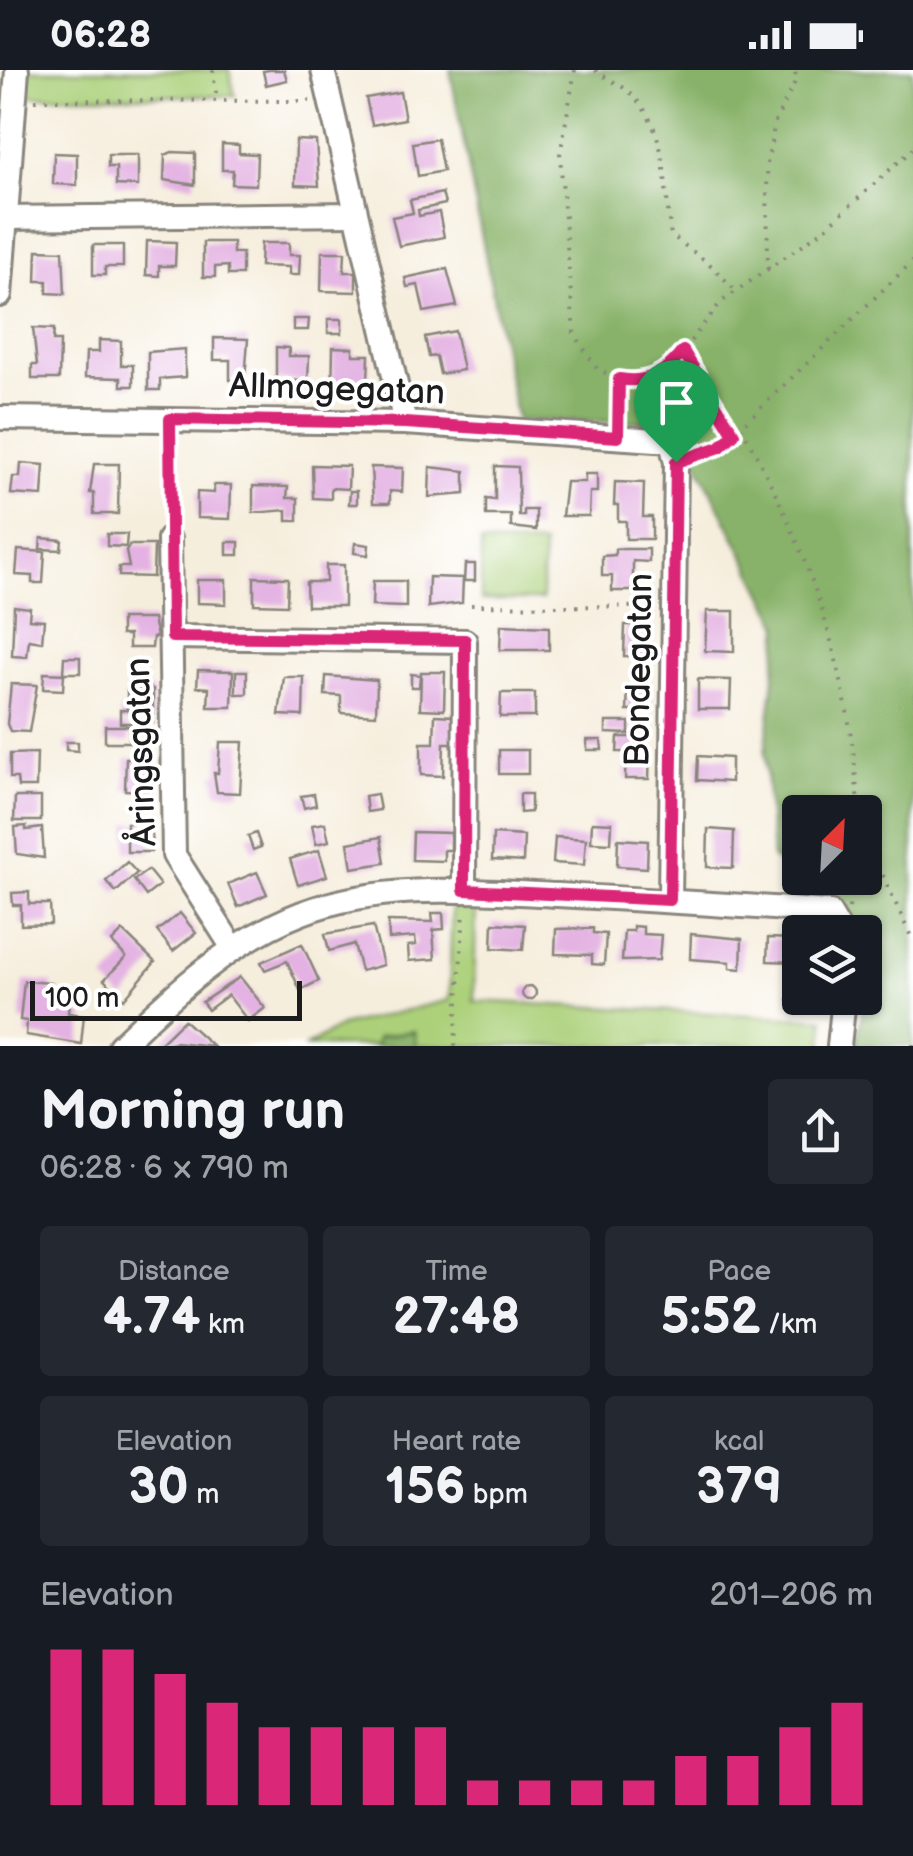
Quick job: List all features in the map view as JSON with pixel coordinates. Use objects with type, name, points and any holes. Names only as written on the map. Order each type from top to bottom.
[{"type":"street","points":[[0,296],[18,70]]},
{"type":"street","points":[[323,70],[405,423]]},
{"type":"street","points":[[4,218],[354,214]]},
{"type":"street","name":"Allmogegatan","points":[[0,418],[405,423],[618,437],[673,452]]},
{"type":"street","name":"Bondegatan","points":[[670,900],[673,452]]},
{"type":"street","name":"Åringsgatan","points":[[169,539],[174,855],[233,948]]},
{"type":"street","points":[[172,637],[465,640],[464,890]]},
{"type":"street","points":[[120,1046],[160,1006],[233,948],[322,908],[380,894],[464,890],[670,900],[782,915]]},
{"type":"street","points":[[839,1046],[842,1015]]},
{"type":"path","points":[[213,70],[217,101]]},
{"type":"path","points":[[575,70],[560,156],[574,333],[597,368],[619,379],[637,382],[668,370],[721,302],[822,232],[913,150]]},
{"type":"path","points":[[595,70],[626,89],[648,112],[664,147],[671,234],[712,266],[736,292]]},
{"type":"path","points":[[768,270],[767,164],[775,122],[796,80],[795,70]]},
{"type":"path","points":[[15,98],[330,101]]},
{"type":"path","points":[[673,452],[720,447],[913,262]]},
{"type":"path","points":[[683,351],[734,434]]},
{"type":"path","points":[[618,437],[619,379]]},
{"type":"path","points":[[169,539],[170,419]]},
{"type":"path","points":[[741,427],[762,465],[834,635],[856,760],[857,795]]},
{"type":"path","points":[[470,605],[674,608]]},
{"type":"path","points":[[882,874],[913,941]]},
{"type":"path","points":[[455,1046],[464,890]]},
{"type":"green space","points":[[28,70],[229,70],[235,96],[32,96],[26,91]]},
{"type":"green space","points":[[450,70],[913,70],[913,1046],[856,1046],[862,1015],[882,1015],[882,915],[833,915],[816,895],[882,895],[882,795],[782,795],[782,866],[772,857],[765,754],[780,626],[676,422],[517,421]]},
{"type":"green space","points":[[481,543],[543,545],[542,600],[481,600]]},
{"type":"green space","points":[[452,905],[476,905],[474,1001],[824,1019],[823,1046],[416,1046],[413,1031],[379,1037],[374,1046],[306,1046],[341,1026],[449,1000]]},
{"type":"green space","points":[[414,1031],[416,1046],[374,1046],[378,1037]]},
{"type":"building","points":[[284,70],[287,80],[266,85],[263,71]]},
{"type":"building","points":[[400,92],[405,119],[372,125],[366,98]]},
{"type":"building","points":[[437,139],[443,171],[418,176],[413,143]]},
{"type":"building","points":[[296,140],[316,141],[319,186],[295,185]]},
{"type":"building","points":[[222,144],[239,145],[239,153],[257,154],[256,185],[232,184],[233,170],[222,170]]},
{"type":"building","points":[[54,153],[77,154],[77,185],[53,184]]},
{"type":"building","points":[[195,153],[195,185],[164,180],[165,155]]},
{"type":"building","points":[[108,155],[138,155],[138,186],[116,185],[116,167],[108,167]]},
{"type":"building","points":[[442,193],[445,204],[418,210],[419,216],[439,212],[444,237],[399,246],[392,217],[413,213],[410,200]]},
{"type":"building","points":[[147,241],[176,242],[175,266],[159,266],[159,276],[146,275]]},
{"type":"building","points":[[203,242],[233,242],[233,253],[242,253],[242,275],[228,275],[228,266],[215,267],[215,277],[203,277]]},
{"type":"building","points":[[261,243],[289,243],[289,255],[300,255],[299,275],[289,275],[289,267],[260,266]]},
{"type":"building","points":[[93,245],[123,245],[123,267],[105,267],[105,275],[93,275]]},
{"type":"building","points":[[37,250],[63,251],[65,294],[47,293],[47,281],[36,281]]},
{"type":"building","points":[[322,252],[345,252],[344,272],[356,272],[356,292],[321,291]]},
{"type":"building","points":[[447,269],[457,306],[424,312],[418,285],[407,287],[405,278]]},
{"type":"building","points":[[293,319],[309,319],[308,330],[293,330]]},
{"type":"building","points":[[328,319],[342,319],[342,333],[328,333]]},
{"type":"building","points":[[33,328],[54,329],[53,341],[60,341],[59,379],[32,379],[32,365],[37,365]]},
{"type":"building","points":[[455,331],[463,370],[440,374],[436,356],[429,357],[425,337]]},
{"type":"building","points":[[214,338],[248,339],[245,380],[230,380],[230,360],[214,360]]},
{"type":"building","points":[[99,340],[121,341],[121,365],[133,365],[133,386],[121,386],[121,378],[85,377],[86,352],[99,352]]},
{"type":"building","points":[[276,347],[289,348],[289,356],[309,356],[308,381],[276,380]]},
{"type":"building","points":[[333,347],[353,348],[353,355],[369,355],[368,382],[355,382],[354,393],[332,392]]},
{"type":"building","points":[[185,349],[185,377],[160,379],[160,390],[148,390],[148,352]]},
{"type":"building","points":[[21,463],[44,465],[42,496],[11,494],[13,477],[20,477]]},
{"type":"building","points":[[94,464],[119,464],[118,514],[94,514],[94,493],[90,493]]},
{"type":"building","points":[[312,465],[349,466],[348,489],[331,488],[331,499],[313,498]]},
{"type":"building","points":[[495,466],[518,467],[519,516],[524,516],[524,510],[536,510],[536,530],[511,527],[511,515],[486,515],[486,499],[495,500]]},
{"type":"building","points":[[371,467],[403,468],[402,492],[390,491],[390,503],[373,503]]},
{"type":"building","points":[[430,467],[465,471],[465,494],[429,497]]},
{"type":"building","points":[[585,474],[597,474],[597,492],[590,492],[589,516],[562,516],[566,482],[585,482]]},
{"type":"building","points":[[615,482],[644,483],[643,517],[652,517],[652,539],[626,539],[626,521],[618,521],[618,505],[614,505]]},
{"type":"building","points":[[214,485],[231,485],[230,519],[197,518],[197,492],[214,493]]},
{"type":"building","points":[[253,486],[288,487],[287,498],[298,498],[298,521],[287,521],[287,510],[253,513]]},
{"type":"building","points":[[350,491],[357,491],[357,504],[349,504]]},
{"type":"building","points":[[107,534],[127,534],[126,547],[107,546]]},
{"type":"building","points":[[41,538],[62,540],[61,550],[40,549]]},
{"type":"building","points":[[227,542],[239,542],[239,555],[227,555]]},
{"type":"building","points":[[355,543],[369,545],[368,555],[354,553]]},
{"type":"building","points":[[130,545],[154,545],[153,577],[119,576],[119,567],[129,567],[126,551]]},
{"type":"building","points":[[615,549],[649,549],[649,562],[633,561],[633,591],[612,591],[612,576],[602,576],[602,556],[615,555]]},
{"type":"building","points":[[18,550],[45,552],[43,583],[32,583],[32,576],[16,575]]},
{"type":"building","points":[[465,564],[475,564],[475,581],[464,581]]},
{"type":"building","points":[[326,565],[344,565],[344,606],[307,606],[306,582],[326,582]]},
{"type":"building","points":[[254,577],[288,578],[287,605],[254,604]]},
{"type":"building","points":[[429,577],[463,578],[462,603],[428,607]]},
{"type":"building","points":[[197,580],[226,580],[226,604],[197,603]]},
{"type":"building","points":[[373,581],[406,581],[406,607],[372,606]]},
{"type":"building","points":[[14,606],[30,608],[29,619],[44,620],[42,642],[29,640],[27,657],[12,656]]},
{"type":"building","points":[[707,611],[734,611],[734,652],[705,651]]},
{"type":"building","points":[[121,619],[153,619],[157,637],[153,637],[152,648],[129,648],[129,635],[121,635]]},
{"type":"building","points":[[501,625],[549,627],[549,650],[500,650]]},
{"type":"building","points":[[625,625],[647,625],[651,657],[624,656]]},
{"type":"building","points":[[64,657],[80,657],[80,673],[63,673]]},
{"type":"building","points":[[198,670],[233,671],[232,707],[208,707],[209,688],[197,687]]},
{"type":"building","points":[[236,671],[247,671],[247,694],[236,694]]},
{"type":"building","points":[[421,672],[445,672],[444,710],[420,709]]},
{"type":"building","points":[[44,673],[64,674],[63,690],[43,689]]},
{"type":"building","points":[[411,674],[420,675],[419,687],[411,687]]},
{"type":"building","points":[[326,676],[377,680],[376,715],[341,713],[341,696],[325,695]]},
{"type":"building","points":[[284,677],[304,677],[303,716],[279,715]]},
{"type":"building","points":[[698,679],[731,680],[730,709],[698,709]]},
{"type":"building","points":[[11,684],[37,685],[29,732],[10,731],[7,724]]},
{"type":"building","points":[[628,685],[651,685],[650,711],[627,711]]},
{"type":"building","points":[[127,688],[153,689],[153,723],[120,723],[120,710],[127,710]]},
{"type":"building","points":[[501,693],[535,693],[535,717],[500,717]]},
{"type":"building","points":[[435,715],[453,716],[453,743],[444,743],[443,776],[421,775],[421,743],[434,743]]},
{"type":"building","points":[[606,722],[629,722],[629,734],[606,733]]},
{"type":"building","points":[[105,726],[129,726],[129,742],[105,742]]},
{"type":"building","points":[[618,737],[638,737],[638,753],[650,753],[649,779],[625,779],[626,752],[617,752]]},
{"type":"building","points":[[587,740],[601,740],[602,750],[587,750]]},
{"type":"building","points":[[66,742],[78,742],[78,751],[66,750]]},
{"type":"building","points":[[220,742],[243,742],[240,793],[217,792],[214,773],[218,773]]},
{"type":"building","points":[[499,750],[528,750],[528,774],[499,774]]},
{"type":"building","points":[[37,753],[36,787],[18,787],[17,778],[10,778],[10,754]]},
{"type":"building","points":[[698,756],[731,758],[731,782],[697,780]]},
{"type":"building","points":[[126,758],[152,759],[151,791],[125,790]]},
{"type":"building","points":[[314,794],[316,805],[304,808],[301,796]]},
{"type":"building","points":[[377,794],[380,810],[367,812],[365,796]]},
{"type":"building","points":[[520,794],[531,794],[531,812],[520,813]]},
{"type":"building","points":[[15,797],[41,797],[41,821],[14,821]]},
{"type":"building","points":[[592,822],[612,823],[611,843],[591,842]]},
{"type":"building","points":[[127,823],[152,823],[151,852],[127,852]]},
{"type":"building","points":[[325,823],[329,841],[316,844],[312,825]]},
{"type":"building","points":[[26,826],[26,830],[42,828],[44,858],[17,854],[15,827]]},
{"type":"building","points":[[708,829],[734,831],[733,868],[707,867]]},
{"type":"building","points":[[413,832],[451,833],[451,850],[444,850],[444,861],[412,860]]},
{"type":"building","points":[[256,833],[261,847],[253,850],[248,836]]},
{"type":"building","points":[[493,834],[524,836],[523,862],[492,860]]},
{"type":"building","points":[[381,837],[385,863],[352,868],[348,843]]},
{"type":"building","points":[[555,837],[586,839],[584,865],[553,863]]},
{"type":"building","points":[[618,839],[648,841],[647,868],[617,866]]},
{"type":"building","points":[[319,850],[327,876],[298,885],[290,859]]},
{"type":"building","points":[[127,862],[137,873],[116,892],[106,881]]},
{"type":"building","points":[[148,870],[160,885],[146,896],[134,880]]},
{"type":"building","points":[[257,872],[267,894],[238,907],[228,884]]},
{"type":"building","points":[[29,892],[29,904],[50,904],[51,924],[21,925],[21,905],[13,905],[12,893]]},
{"type":"building","points":[[180,913],[196,933],[173,951],[157,931]]},
{"type":"building","points":[[432,913],[443,913],[444,929],[433,930],[435,959],[409,961],[408,946],[416,945],[415,937],[389,939],[388,921],[433,922]]},
{"type":"building","points":[[493,923],[525,925],[523,950],[492,948]]},
{"type":"building","points":[[373,926],[383,965],[361,971],[354,944],[329,951],[325,934]]},
{"type":"building","points":[[633,926],[643,927],[643,934],[661,935],[659,960],[622,961],[624,931],[633,931]]},
{"type":"building","points":[[593,928],[593,933],[606,934],[604,965],[592,964],[592,955],[555,954],[556,929]]},
{"type":"building","points":[[123,931],[155,962],[124,999],[104,980],[126,957],[112,942]]},
{"type":"building","points":[[691,934],[742,939],[741,969],[730,968],[730,962],[690,959]]},
{"type":"building","points":[[768,938],[782,939],[782,962],[767,961]]},
{"type":"building","points":[[302,944],[319,981],[300,990],[287,961],[265,970],[261,962]]},
{"type":"building","points":[[240,977],[265,1008],[248,1021],[228,995],[208,1010],[202,1002]]},
{"type":"building","points":[[24,981],[52,983],[50,1001],[69,1003],[68,1013],[84,1015],[81,1044],[26,1035],[27,1021],[20,1020]]},
{"type":"building","points":[[529,986],[536,993],[529,1000],[522,993]]},
{"type":"building","points":[[184,1020],[213,1046],[175,1042],[157,1046]]},
{"type":"route","points":[[683,351],[734,434],[720,447],[676,462],[670,900],[464,890],[465,640],[172,637],[170,419],[405,423],[618,437],[619,379],[637,382],[668,370],[683,351]]}]
